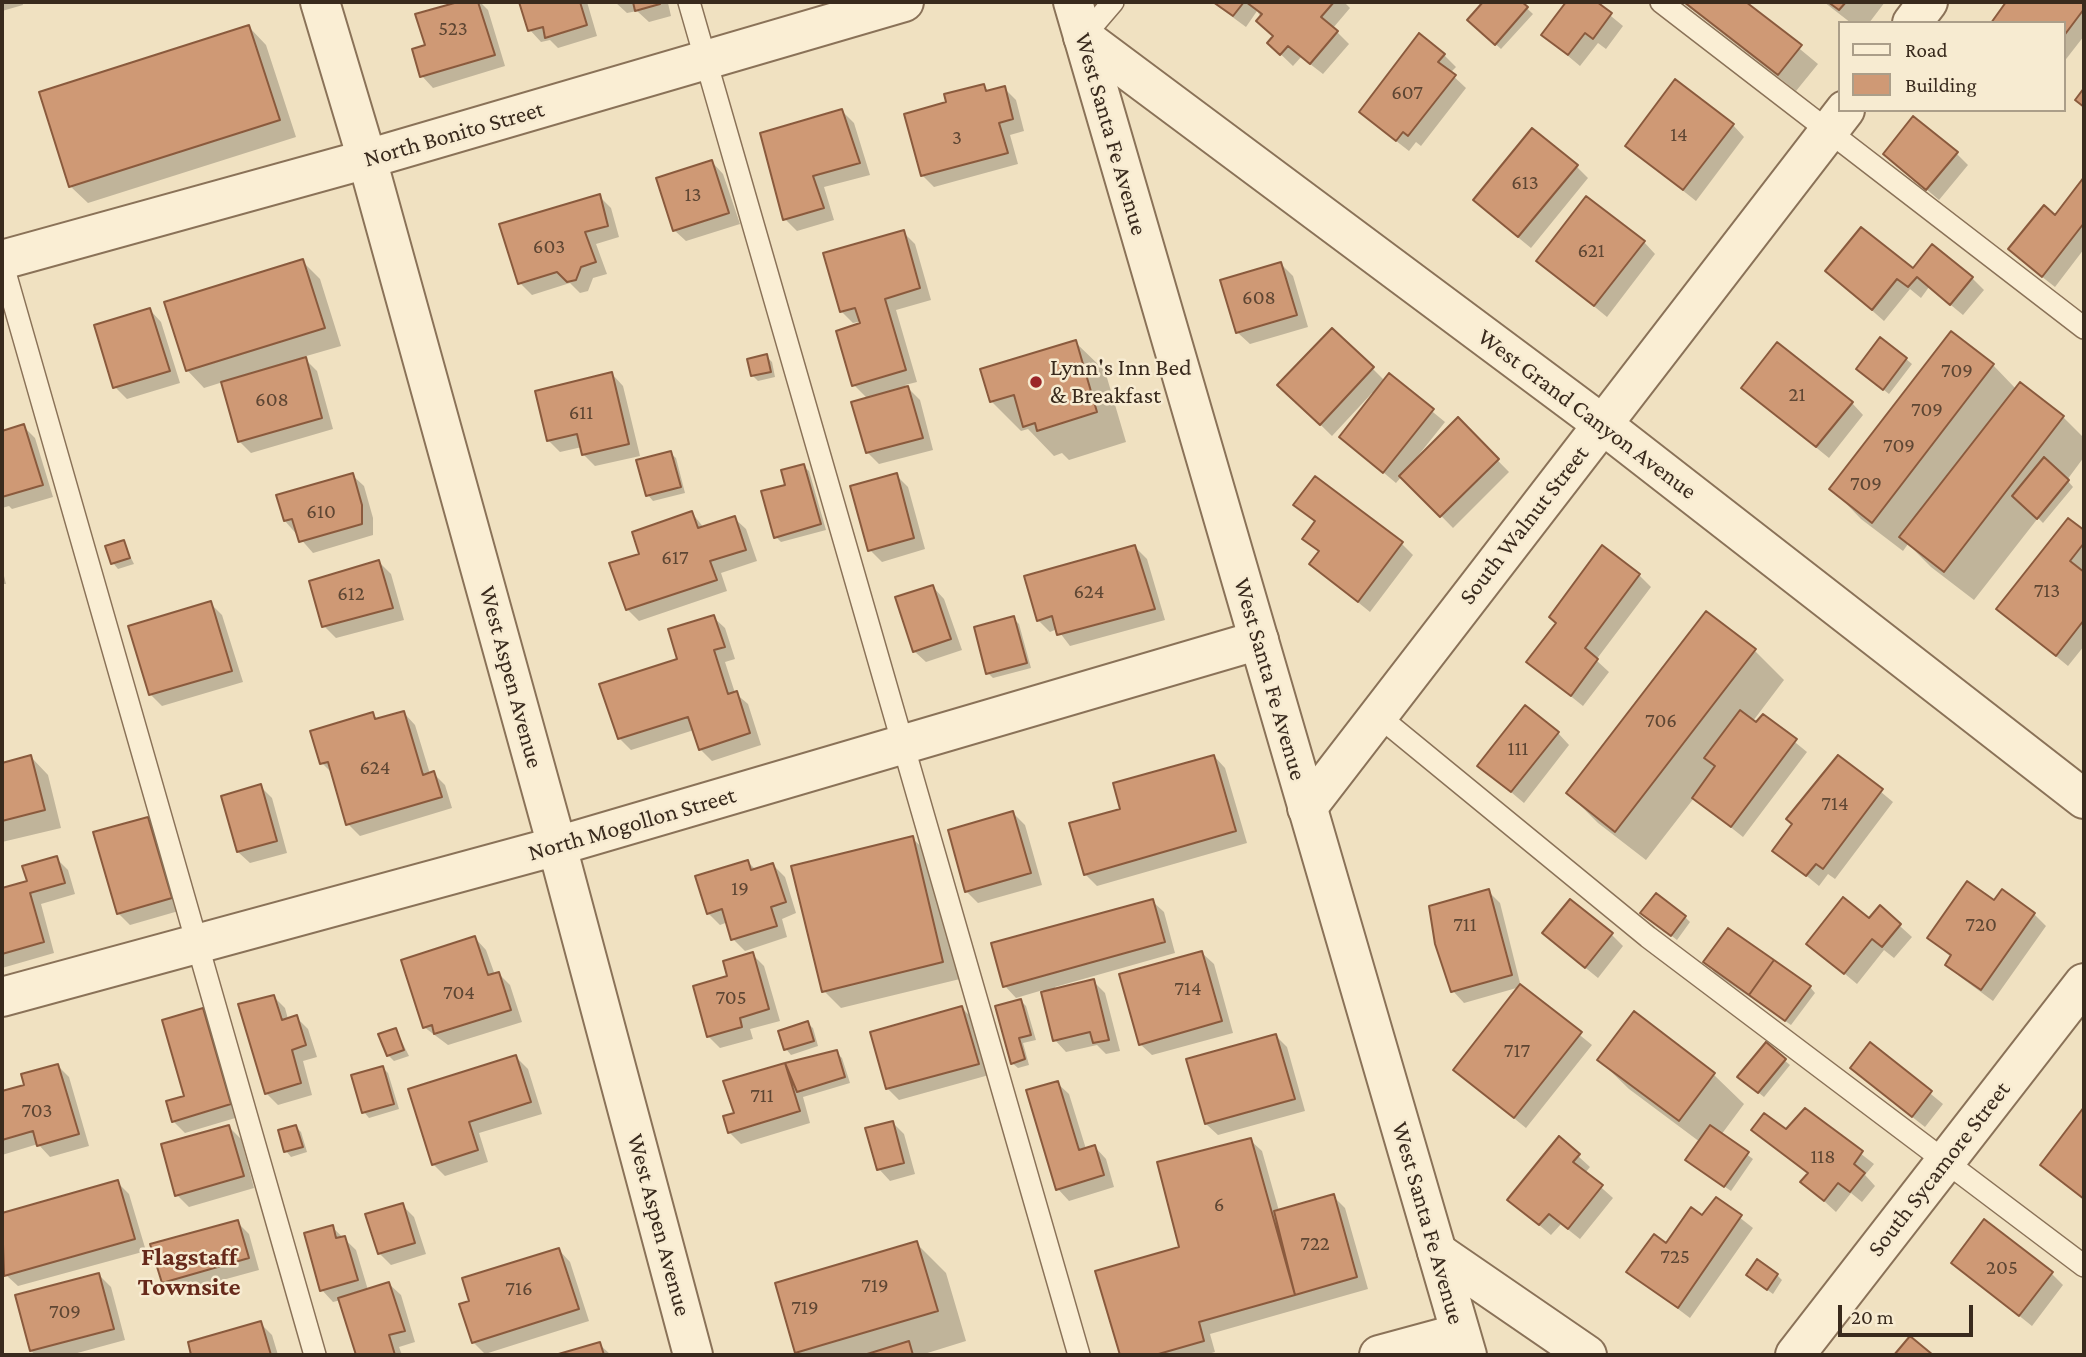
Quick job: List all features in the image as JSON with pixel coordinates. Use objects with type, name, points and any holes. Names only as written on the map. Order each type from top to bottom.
[{"type":"street","name":"West Aspen Avenue","points":[[320,2],[367,159],[557,846],[694,1355]]},
{"type":"street","points":[[1914,21],[1928,2]]},
{"type":"street","name":"North Bonito Street","points":[[2,261],[704,61],[881,5]]},
{"type":"street","name":"West Grand Canyon Avenue","points":[[1078,19],[2084,799]]},
{"type":"street","name":"West Santa Fe Avenue","points":[[1078,19],[1464,1344]]},
{"type":"street","name":"South Walnut Street","points":[[1307,808],[1376,714],[1837,120]]},
{"type":"street","name":"North Mogollon Street","points":[[2,997],[557,846],[1259,640]]},
{"type":"street","name":"South Sycamore Street","points":[[1795,1355],[2084,983]]},
{"type":"street","points":[[1437,1252],[1587,1355]]},
{"type":"street","points":[[1379,1355],[1464,1344]]},
{"type":"lane","points":[[688,2],[1079,1355]]},
{"type":"lane","points":[[1078,19],[1113,2]]},
{"type":"lane","points":[[1661,2],[1837,120],[2084,328]]},
{"type":"lane","points":[[2,261],[196,945],[316,1355]]},
{"type":"lane","points":[[1376,714],[1648,937],[2084,1266]]},
{"type":"building","points":[[458,2],[478,2],[495,55],[420,77],[412,49],[425,45],[415,14]]},
{"type":"building","points":[[519,2],[580,2],[587,25],[545,38],[543,27],[528,31]]},
{"type":"building","points":[[633,2],[659,2],[660,4],[635,11]]},
{"type":"building","points":[[1213,2],[1244,2],[1233,16]]},
{"type":"building","points":[[1246,2],[1334,2],[1321,17],[1338,31],[1310,64],[1288,46],[1280,55],[1267,43],[1273,36],[1256,21],[1262,14]]},
{"type":"building","points":[[1483,2],[1522,2],[1528,7],[1495,45],[1467,20]]},
{"type":"building","points":[[1566,2],[1597,2],[1612,13],[1593,39],[1585,33],[1568,55],[1541,35]]},
{"type":"building","points":[[1684,2],[1746,2],[1802,45],[1778,75]]},
{"type":"building","points":[[1828,2],[1846,2],[1839,10]]},
{"type":"building","points":[[2006,2],[2084,2],[2084,9],[2065,34],[2065,21],[1992,21]]},
{"type":"building","points":[[249,25],[280,120],[69,187],[39,92]]},
{"type":"building","points":[[1419,33],[1445,54],[1438,62],[1456,75],[1408,136],[1403,132],[1396,141],[1359,112]]},
{"type":"building","points":[[1675,79],[1734,124],[1683,190],[1625,146]]},
{"type":"building","points":[[984,84],[986,91],[1005,86],[1013,119],[999,123],[1008,153],[921,176],[904,114],[946,102],[944,94]]},
{"type":"building","points":[[2084,88],[2084,107],[2075,100]]},
{"type":"building","points":[[842,109],[860,163],[813,176],[824,208],[783,220],[760,133]]},
{"type":"building","points":[[1913,116],[1958,152],[1926,190],[1883,154]]},
{"type":"building","points":[[1532,128],[1578,165],[1518,237],[1473,200]]},
{"type":"building","points":[[712,160],[729,213],[673,231],[656,178]]},
{"type":"building","points":[[2084,177],[2084,223],[2042,277],[2008,249],[2044,205],[2055,215]]},
{"type":"building","points":[[600,194],[608,226],[585,232],[596,262],[581,267],[576,280],[567,282],[557,272],[518,284],[499,224]]},
{"type":"building","points":[[1586,196],[1645,241],[1594,306],[1536,261]]},
{"type":"building","points":[[1861,227],[1913,268],[1932,244],[1973,277],[1950,305],[1917,277],[1908,287],[1897,279],[1872,310],[1825,271]]},
{"type":"building","points":[[904,230],[920,288],[885,299],[906,370],[852,386],[836,331],[860,323],[855,308],[840,312],[823,253]]},
{"type":"building","points":[[303,259],[325,328],[186,371],[164,302]]},
{"type":"building","points":[[1281,262],[1297,315],[1236,333],[1220,280]]},
{"type":"building","points":[[150,308],[170,371],[113,388],[94,325]]},
{"type":"building","points":[[1332,328],[1374,367],[1320,425],[1277,385]]},
{"type":"building","points":[[1951,331],[1994,364],[1872,523],[1829,489]]},
{"type":"building","points":[[1880,337],[1907,358],[1883,390],[1856,369]]},
{"type":"building","name":"Lynn's Inn Bed & Breakfast","points":[[1076,340],[1097,412],[1037,431],[1035,423],[1023,427],[1014,395],[990,402],[980,369]]},
{"type":"building","points":[[1777,342],[1853,402],[1816,447],[1741,388]]},
{"type":"building","points":[[767,354],[771,372],[751,376],[747,359]]},
{"type":"building","points":[[306,357],[322,418],[238,442],[221,382]]},
{"type":"building","points":[[612,372],[629,444],[582,455],[577,434],[547,441],[535,391]]},
{"type":"building","points":[[1389,373],[1434,409],[1383,473],[1339,437]]},
{"type":"building","points":[[2020,382],[2064,416],[1944,572],[1899,537]]},
{"type":"building","points":[[908,386],[923,438],[866,453],[851,402]]},
{"type":"building","points":[[1458,417],[1499,459],[1440,517],[1399,476]]},
{"type":"building","points":[[24,424],[43,485],[2,497],[2,431]]},
{"type":"building","points":[[671,451],[681,487],[646,496],[636,460]]},
{"type":"building","points":[[2044,457],[2069,480],[2037,519],[2012,496]]},
{"type":"building","points":[[804,464],[821,524],[774,538],[761,491],[785,485],[781,470]]},
{"type":"building","points":[[353,473],[362,505],[362,524],[299,542],[292,519],[284,521],[276,495]]},
{"type":"building","points":[[897,473],[914,538],[868,551],[850,486]]},
{"type":"building","points":[[1315,476],[1403,542],[1358,602],[1309,564],[1319,551],[1302,539],[1315,521],[1293,505]]},
{"type":"building","points":[[692,511],[698,528],[735,516],[746,550],[710,561],[717,580],[626,610],[609,563],[639,554],[632,532]]},
{"type":"building","points":[[2068,518],[2084,530],[2084,543],[2070,561],[2084,572],[2084,620],[2056,656],[1996,609]]},
{"type":"building","points":[[124,540],[130,558],[111,564],[105,546]]},
{"type":"building","points":[[1135,545],[1155,609],[1057,635],[1052,616],[1037,621],[1024,576]]},
{"type":"building","points":[[1602,545],[1640,574],[1585,648],[1598,659],[1571,696],[1526,662],[1556,623],[1549,617]]},
{"type":"building","points":[[379,560],[393,608],[322,627],[309,581]]},
{"type":"building","points":[[933,585],[951,639],[913,652],[895,597]]},
{"type":"building","points":[[211,601],[232,671],[149,695],[128,626]]},
{"type":"building","points":[[1706,611],[1756,649],[1615,832],[1566,793]]},
{"type":"building","points":[[714,615],[725,647],[714,650],[728,694],[737,691],[750,733],[699,750],[688,717],[618,739],[599,684],[677,659],[668,629]]},
{"type":"building","points":[[1014,616],[1027,663],[986,674],[974,627]]},
{"type":"building","points":[[1525,705],[1559,732],[1511,792],[1477,766]]},
{"type":"building","points":[[1740,710],[1756,722],[1763,714],[1797,739],[1731,827],[1692,798],[1715,766],[1704,758]]},
{"type":"building","points":[[404,711],[423,775],[434,771],[442,797],[346,825],[328,762],[320,764],[310,731],[373,712],[375,719]]},
{"type":"building","points":[[31,755],[45,810],[2,821],[2,763]]},
{"type":"building","points":[[1214,755],[1236,831],[1084,875],[1069,823],[1120,809],[1113,783]]},
{"type":"building","points":[[1838,755],[1883,789],[1823,869],[1816,864],[1806,876],[1772,851],[1792,824],[1786,819]]},
{"type":"building","points":[[261,784],[277,841],[237,852],[221,796]]},
{"type":"building","points":[[1013,811],[1031,873],[965,892],[948,830]]},
{"type":"building","points":[[148,817],[172,898],[117,914],[93,832]]},
{"type":"building","points":[[913,836],[943,962],[822,992],[791,866]]},
{"type":"building","points":[[57,856],[65,883],[30,893],[44,942],[2,954],[2,888],[27,881],[22,866]]},
{"type":"building","points":[[748,860],[751,870],[773,863],[786,902],[771,907],[777,926],[731,940],[722,909],[707,914],[695,876]]},
{"type":"building","points":[[1967,881],[1994,900],[2002,889],[2035,913],[1981,990],[1945,965],[1951,955],[1927,938]]},
{"type":"building","points":[[1489,889],[1512,975],[1451,992],[1435,944],[1429,906]]},
{"type":"building","points":[[1656,893],[1686,916],[1671,936],[1640,913]]},
{"type":"building","points":[[1843,897],[1869,918],[1880,905],[1901,924],[1882,947],[1872,939],[1844,974],[1806,944]]},
{"type":"building","points":[[1153,899],[1165,942],[1003,987],[991,943]]},
{"type":"building","points":[[1570,899],[1613,933],[1585,968],[1542,933]]},
{"type":"building","points":[[1728,928],[1774,960],[1749,995],[1703,962]]},
{"type":"building","points":[[475,936],[488,975],[499,972],[511,1010],[434,1034],[432,1025],[423,1028],[401,960]]},
{"type":"building","points":[[1202,951],[1222,1021],[1139,1045],[1119,974]]},
{"type":"building","points":[[753,952],[769,1009],[740,1018],[742,1027],[707,1037],[693,986],[727,976],[723,961]]},
{"type":"building","points":[[1774,960],[1811,986],[1785,1021],[1749,995]]},
{"type":"building","points":[[1094,979],[1109,1040],[1093,1043],[1090,1032],[1053,1041],[1041,992]]},
{"type":"building","points":[[1520,984],[1582,1032],[1514,1118],[1453,1070]]},
{"type":"building","points":[[274,995],[282,1020],[297,1015],[306,1045],[292,1050],[301,1083],[265,1094],[238,1004]]},
{"type":"building","points":[[1021,999],[1031,1035],[1019,1038],[1025,1059],[1011,1064],[995,1006]]},
{"type":"building","points":[[962,1006],[979,1064],[886,1089],[870,1032]]},
{"type":"building","points":[[203,1008],[231,1104],[172,1122],[166,1101],[184,1096],[162,1020]]},
{"type":"building","points":[[1634,1011],[1715,1073],[1679,1121],[1597,1060]]},
{"type":"building","points":[[808,1021],[814,1041],[784,1050],[778,1031]]},
{"type":"building","points":[[396,1028],[404,1050],[387,1056],[378,1034]]},
{"type":"building","points":[[1276,1034],[1295,1099],[1205,1124],[1186,1059]]},
{"type":"building","points":[[1766,1042],[1786,1059],[1758,1093],[1737,1077]]},
{"type":"building","points":[[1870,1042],[1932,1091],[1912,1117],[1850,1068]]},
{"type":"building","points":[[837,1050],[845,1077],[797,1092],[785,1063]]},
{"type":"building","points":[[516,1055],[531,1102],[469,1122],[478,1150],[432,1165],[408,1089]]},
{"type":"building","points":[[785,1063],[800,1111],[728,1133],[723,1116],[734,1113],[723,1081]]},
{"type":"building","points":[[58,1064],[79,1134],[37,1146],[33,1131],[2,1140],[2,1091],[24,1085],[21,1074]]},
{"type":"building","points":[[383,1066],[394,1104],[362,1113],[351,1075]]},
{"type":"building","points":[[1058,1081],[1079,1150],[1095,1145],[1104,1175],[1056,1190],[1026,1090]]},
{"type":"building","points":[[2084,1107],[2084,1199],[2040,1165]]},
{"type":"building","points":[[1805,1108],[1863,1151],[1854,1164],[1865,1173],[1850,1192],[1838,1183],[1824,1201],[1800,1182],[1808,1173],[1751,1130],[1764,1113],[1786,1129]]},
{"type":"building","points":[[893,1121],[904,1163],[877,1170],[865,1128]]},
{"type":"building","points":[[229,1125],[244,1176],[175,1196],[161,1144]]},
{"type":"building","points":[[296,1125],[303,1147],[284,1152],[278,1130]]},
{"type":"building","points":[[1710,1125],[1749,1152],[1724,1187],[1685,1160]]},
{"type":"building","points":[[1559,1136],[1580,1154],[1573,1162],[1603,1185],[1568,1229],[1549,1214],[1539,1225],[1507,1200]]},
{"type":"building","points":[[1251,1138],[1295,1295],[1199,1322],[1204,1341],[1155,1355],[1120,1355],[1095,1271],[1179,1247],[1157,1162]]},
{"type":"building","points":[[118,1180],[135,1239],[4,1276],[2,1213]]},
{"type":"building","points":[[1334,1194],[1357,1277],[1295,1295],[1274,1211]]},
{"type":"building","points":[[1716,1197],[1742,1215],[1678,1308],[1626,1272],[1654,1234],[1666,1243],[1691,1207],[1702,1215]]},
{"type":"building","points":[[403,1203],[415,1243],[378,1254],[365,1214]]},
{"type":"building","points":[[1984,1219],[2053,1272],[2019,1316],[1951,1263]]},
{"type":"building","points":[[238,1220],[249,1258],[162,1283],[150,1244]]},
{"type":"building","points":[[333,1225],[336,1238],[345,1236],[358,1280],[320,1291],[304,1233]]},
{"type":"building","points":[[917,1241],[938,1311],[795,1353],[775,1283]]},
{"type":"building","points":[[559,1248],[579,1309],[472,1343],[459,1304],[469,1301],[462,1278]]},
{"type":"building","points":[[1757,1259],[1778,1274],[1767,1290],[1746,1275]]},
{"type":"building","points":[[99,1273],[114,1329],[30,1351],[15,1295]]},
{"type":"building","points":[[389,1282],[405,1331],[389,1335],[395,1355],[356,1355],[338,1298]]},
{"type":"building","points":[[261,1321],[271,1355],[191,1355],[188,1342]]},
{"type":"building","points":[[1910,1336],[1933,1355],[1894,1355]]},
{"type":"building","points":[[909,1341],[913,1355],[864,1355]]},
{"type":"building","points":[[600,1342],[604,1355],[555,1355]]},
{"type":"place","name":"Lynn's Inn Bed & Breakfast","points":[[1036,382]]},
{"type":"district","name":"Flagstaff Townsite","points":[[189,1272]]}]
